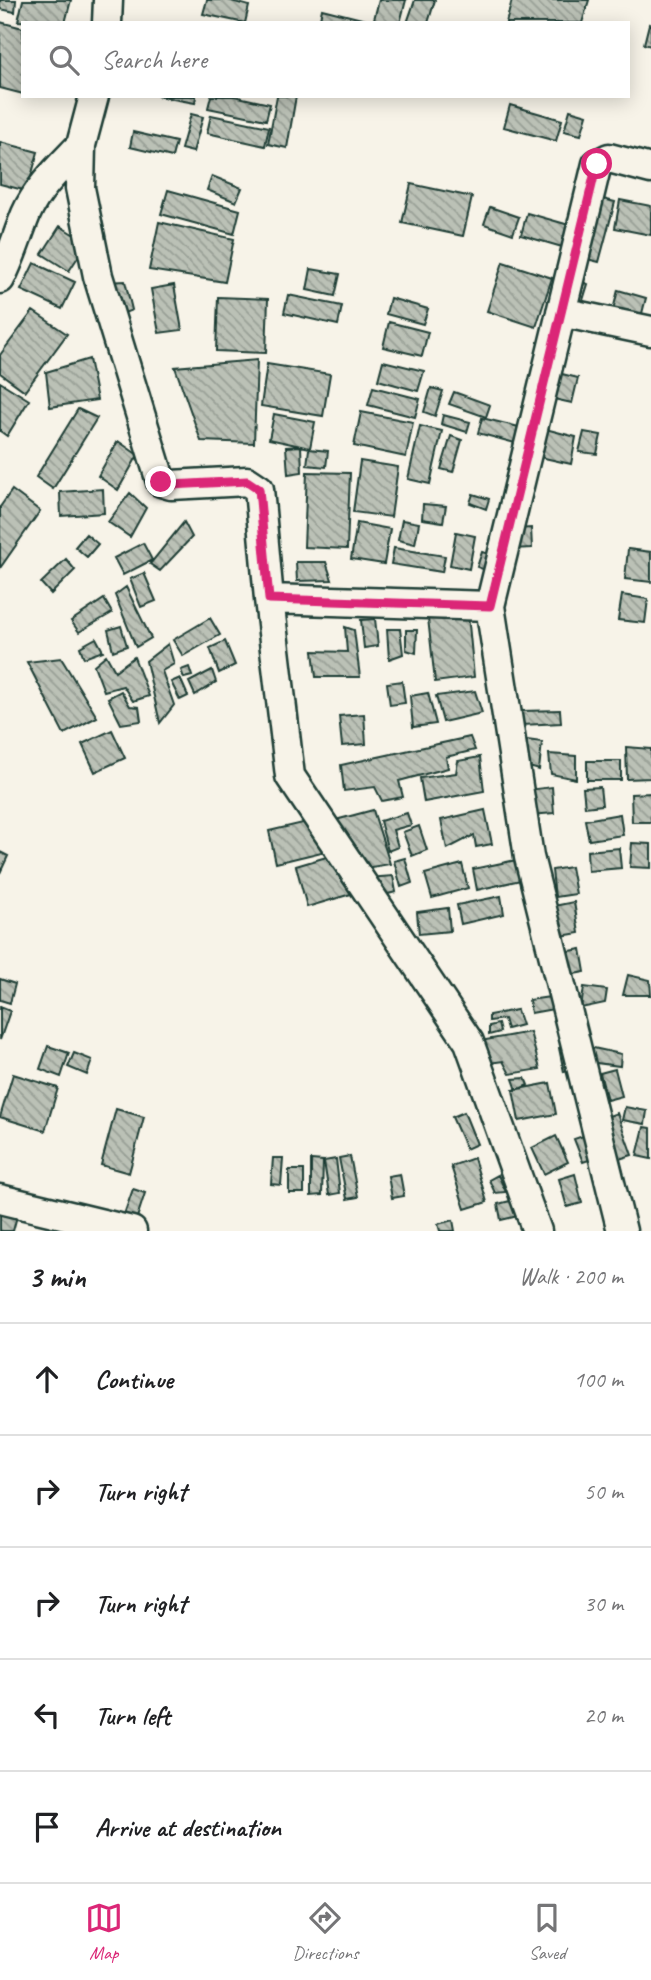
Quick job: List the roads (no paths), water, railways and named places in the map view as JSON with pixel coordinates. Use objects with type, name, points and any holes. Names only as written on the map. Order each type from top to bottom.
[{"type":"street","points":[[107,21],[108,0]]},
{"type":"street","points":[[93,98],[81,145],[80,188],[98,276],[161,482],[171,485],[247,481],[259,489],[290,776],[469,1042],[537,1231]]},
{"type":"street","points":[[0,279],[15,250],[27,211],[81,145]]},
{"type":"street","points":[[622,1231],[529,857],[490,606],[597,164],[609,158],[651,169]]},
{"type":"street","points":[[561,312],[651,331]]},
{"type":"street","points":[[269,599],[490,606]]},
{"type":"street","points":[[0,1199],[132,1231]]}]
